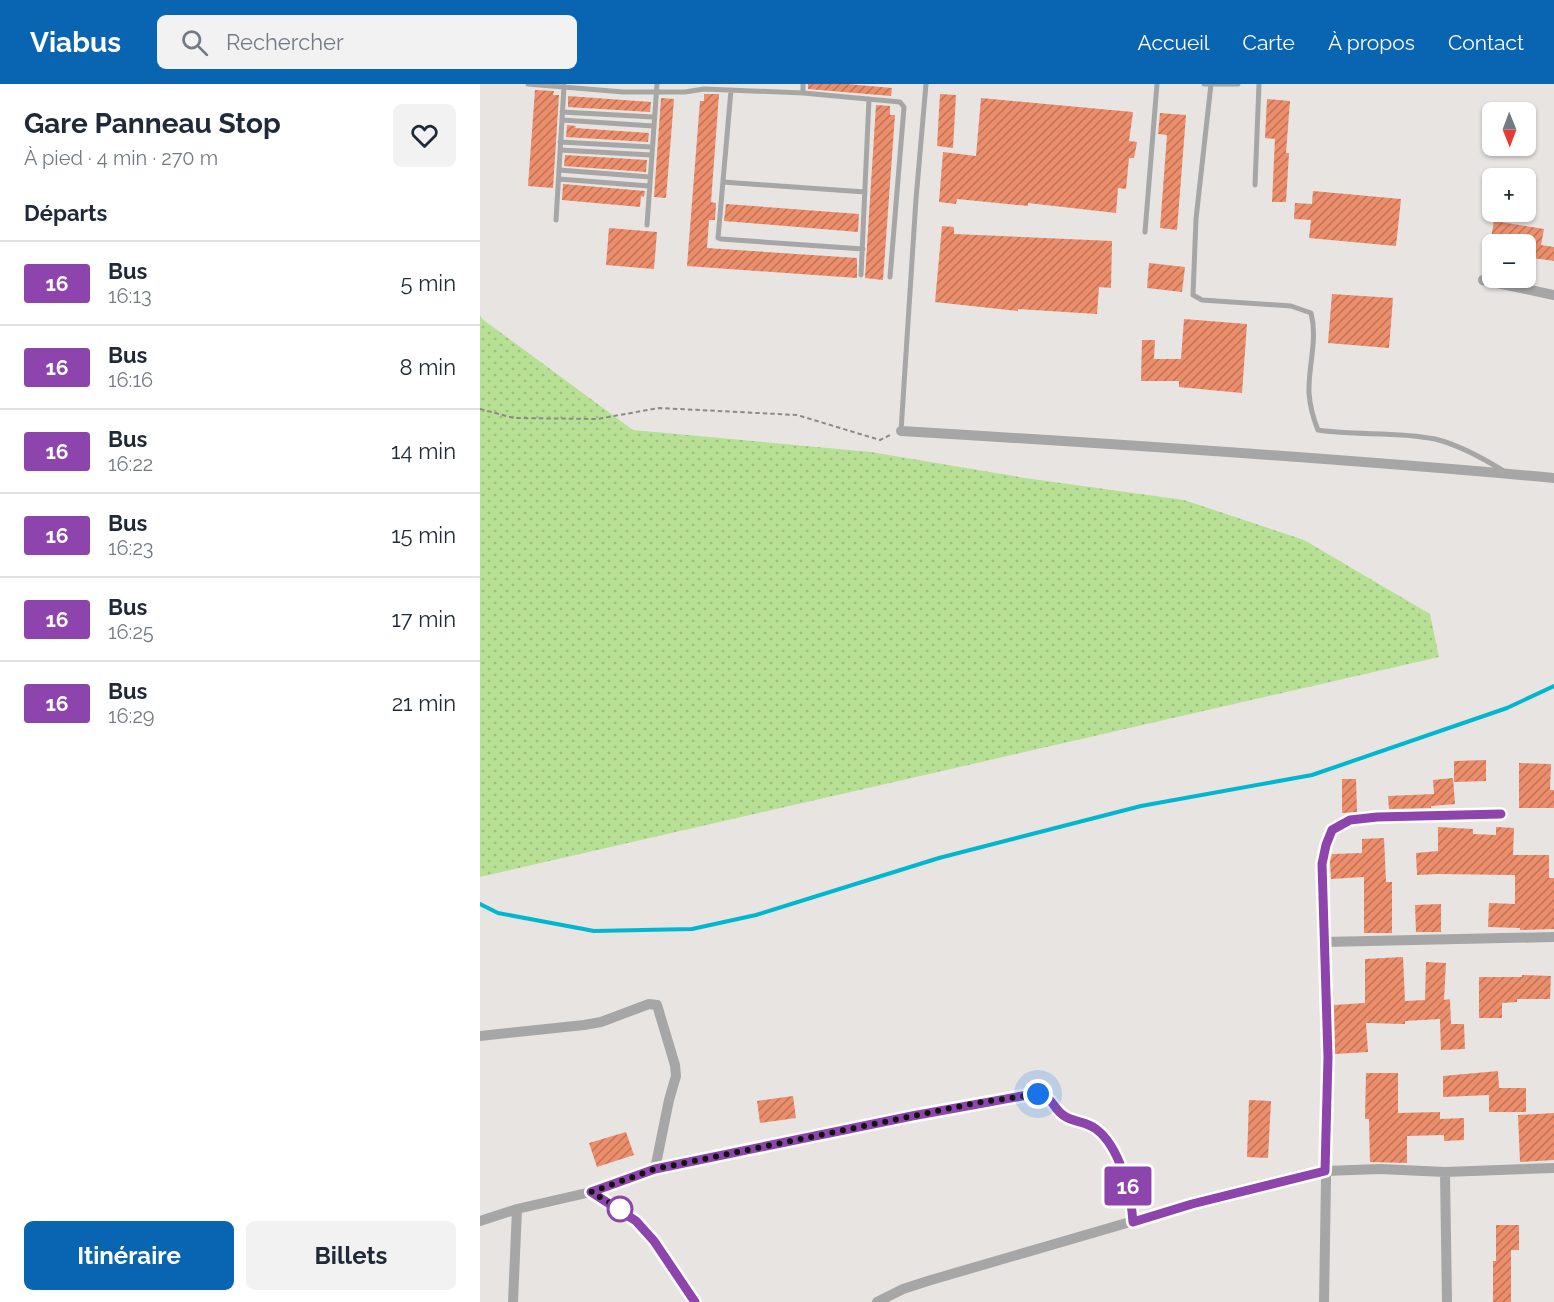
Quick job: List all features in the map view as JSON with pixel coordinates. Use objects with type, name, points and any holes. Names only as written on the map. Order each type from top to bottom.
[{"type":"street","points":[[1521,288],[1554,295]]},
{"type":"street","points":[[901,431],[1195,449],[1554,478]]},
{"type":"street","points":[[1324,1302],[1328,1057],[1322,864],[1326,845],[1332,830],[1350,820],[1377,817],[1501,814]]},
{"type":"street","points":[[1324,942],[1554,938]]},
{"type":"street","points":[[480,1036],[584,1025],[601,1022],[649,1004],[657,1005],[675,1065],[676,1076],[655,1169]]},
{"type":"street","points":[[480,1221],[517,1209],[591,1192],[655,1169],[1033,1094],[1050,1099],[1065,1116],[1091,1125],[1104,1136],[1128,1187],[1133,1222]]},
{"type":"street","points":[[878,1302],[903,1289],[1203,1201],[1325,1171],[1380,1169],[1445,1172],[1554,1168]]},
{"type":"street","points":[[1445,1172],[1447,1302]]},
{"type":"street","points":[[591,1192],[636,1221],[654,1241],[695,1302]]},
{"type":"street","points":[[513,1302],[517,1209]]},
{"type":"lane","points":[[528,84],[656,93],[685,92],[704,88],[803,93],[900,102],[904,107],[890,277]]},
{"type":"lane","points":[[647,225],[652,126],[657,84]]},
{"type":"lane","points":[[803,84],[803,93]]},
{"type":"lane","points":[[901,431],[926,84]]},
{"type":"lane","points":[[1145,232],[1157,84]]},
{"type":"lane","points":[[1204,84],[1238,84]]},
{"type":"lane","points":[[1211,84],[1196,219],[1193,295],[1202,300],[1291,306],[1311,313],[1315,328],[1309,392],[1312,415],[1318,430],[1435,439],[1478,455],[1508,474]]},
{"type":"lane","points":[[1255,185],[1259,84]]},
{"type":"lane","points":[[556,220],[564,86]]},
{"type":"lane","points":[[731,90],[718,237],[862,249]]},
{"type":"lane","points":[[861,275],[869,99]]},
{"type":"lane","points":[[562,112],[653,117]]},
{"type":"lane","points":[[562,120],[652,126]]},
{"type":"lane","points":[[561,142],[651,147]]},
{"type":"lane","points":[[560,150],[651,155]]},
{"type":"lane","points":[[559,170],[650,177]]},
{"type":"lane","points":[[559,179],[649,186]]},
{"type":"lane","points":[[723,182],[865,192]]},
{"type":"path","points":[[480,410],[514,417],[597,419],[659,408],[796,416],[880,440],[901,431]]},
{"type":"green space","points":[[480,315],[482,319],[633,430],[871,452],[1025,478],[1184,500],[1304,540],[1430,614],[1439,657],[480,877]]},
{"type":"building","points":[[808,84],[847,84],[892,88],[891,96],[808,89]]},
{"type":"building","points":[[535,90],[554,91],[553,95],[559,95],[553,188],[528,186]]},
{"type":"building","points":[[704,94],[719,94],[711,202],[716,203],[715,220],[709,220],[707,248],[857,258],[857,278],[687,266],[700,101],[704,101]]},
{"type":"building","points":[[940,94],[956,95],[953,148],[937,146]]},
{"type":"building","points":[[568,96],[651,102],[650,112],[568,107]]},
{"type":"building","points":[[661,98],[674,99],[666,198],[654,197]]},
{"type":"building","points":[[981,98],[1133,112],[1129,141],[1137,142],[1134,158],[1129,158],[1126,189],[1118,188],[1116,213],[1028,203],[1028,206],[957,199],[956,204],[939,202],[943,152],[976,156]]},
{"type":"building","points":[[1267,99],[1290,101],[1286,153],[1289,153],[1286,202],[1272,202],[1275,139],[1265,138]]},
{"type":"building","points":[[876,105],[890,106],[890,115],[895,115],[883,280],[865,278]]},
{"type":"building","points":[[1160,113],[1186,115],[1177,230],[1160,228],[1167,135],[1158,134]]},
{"type":"building","points":[[567,125],[576,126],[575,128],[649,133],[648,142],[566,137]]},
{"type":"building","points":[[565,155],[647,160],[646,172],[564,166]]},
{"type":"building","points":[[563,184],[645,191],[644,197],[641,196],[640,207],[562,200]]},
{"type":"building","points":[[1313,191],[1401,199],[1396,246],[1309,238],[1311,220],[1294,219],[1295,203],[1312,204]]},
{"type":"building","points":[[726,204],[859,214],[858,232],[724,221]]},
{"type":"building","points":[[1494,222],[1544,229],[1541,245],[1554,247],[1554,261],[1536,258],[1536,234],[1492,234]]},
{"type":"building","points":[[942,226],[954,227],[954,234],[1112,241],[1111,288],[1099,287],[1097,314],[1018,309],[1018,311],[935,302]]},
{"type":"building","points":[[609,228],[657,232],[654,269],[606,265]]},
{"type":"building","points":[[1149,263],[1185,267],[1182,292],[1147,288]]},
{"type":"building","points":[[1332,294],[1393,298],[1389,348],[1328,343]]},
{"type":"building","points":[[1184,319],[1247,324],[1242,393],[1179,387],[1179,381],[1141,381],[1142,340],[1155,340],[1154,359],[1181,359]]},
{"type":"building","points":[[1486,760],[1486,781],[1454,782],[1454,761]]},
{"type":"building","points":[[1519,763],[1551,764],[1550,790],[1554,790],[1554,808],[1519,808]]},
{"type":"building","points":[[1453,778],[1455,804],[1431,806],[1431,808],[1389,809],[1388,796],[1434,794],[1433,780]]},
{"type":"building","points":[[1342,779],[1356,779],[1357,812],[1342,813]]},
{"type":"building","points":[[1438,827],[1473,829],[1473,834],[1496,835],[1496,827],[1514,828],[1513,855],[1549,855],[1549,878],[1554,878],[1554,929],[1520,930],[1520,928],[1488,927],[1489,903],[1515,904],[1515,875],[1417,875],[1416,853],[1438,851]]},
{"type":"building","points":[[1384,838],[1386,882],[1392,882],[1392,933],[1364,933],[1364,877],[1331,879],[1330,861],[1332,854],[1362,853],[1362,839]]},
{"type":"building","points":[[1441,904],[1441,932],[1416,932],[1415,905]]},
{"type":"building","points":[[1403,957],[1405,1001],[1425,1000],[1426,962],[1446,963],[1444,1000],[1450,999],[1451,1024],[1464,1024],[1465,1049],[1441,1050],[1440,1019],[1405,1021],[1405,1024],[1366,1023],[1368,1052],[1335,1054],[1334,1005],[1365,1003],[1365,959]]},
{"type":"building","points":[[1522,975],[1551,976],[1550,999],[1517,999],[1517,1002],[1502,1003],[1502,1018],[1479,1018],[1479,977],[1522,977]]},
{"type":"building","points":[[1498,1071],[1499,1088],[1526,1088],[1526,1112],[1489,1112],[1489,1095],[1443,1097],[1443,1076]]},
{"type":"building","points":[[1366,1073],[1398,1073],[1398,1113],[1440,1112],[1440,1119],[1464,1118],[1464,1140],[1444,1141],[1444,1135],[1407,1136],[1407,1163],[1370,1162],[1369,1119],[1365,1119]]},
{"type":"building","points":[[793,1096],[796,1118],[760,1123],[757,1101]]},
{"type":"building","points":[[1249,1100],[1271,1101],[1268,1158],[1247,1157]]},
{"type":"building","points":[[1554,1113],[1554,1160],[1520,1162],[1518,1115]]},
{"type":"building","points":[[626,1132],[634,1155],[597,1167],[589,1143]]},
{"type":"building","points":[[1496,1225],[1519,1225],[1519,1250],[1511,1250],[1511,1302],[1493,1302]]},
{"type":"waterway","points":[[480,904],[498,913],[594,931],[692,929],[756,915],[939,858],[1141,806],[1312,775],[1507,708],[1554,686]]},
{"type":"bus line","name":"16","points":[[695,1302],[654,1241],[636,1221],[624,1211],[591,1192],[655,1169],[976,1103],[1033,1094],[1050,1099],[1065,1116],[1091,1125],[1104,1136],[1131,1195],[1133,1222],[1281,1180],[1325,1171],[1328,1057],[1322,864],[1332,830],[1350,820],[1377,817],[1501,814]]},
{"type":"route","points":[[620,1209],[624,1211],[591,1192],[655,1169],[976,1103],[1038,1094]]}]
